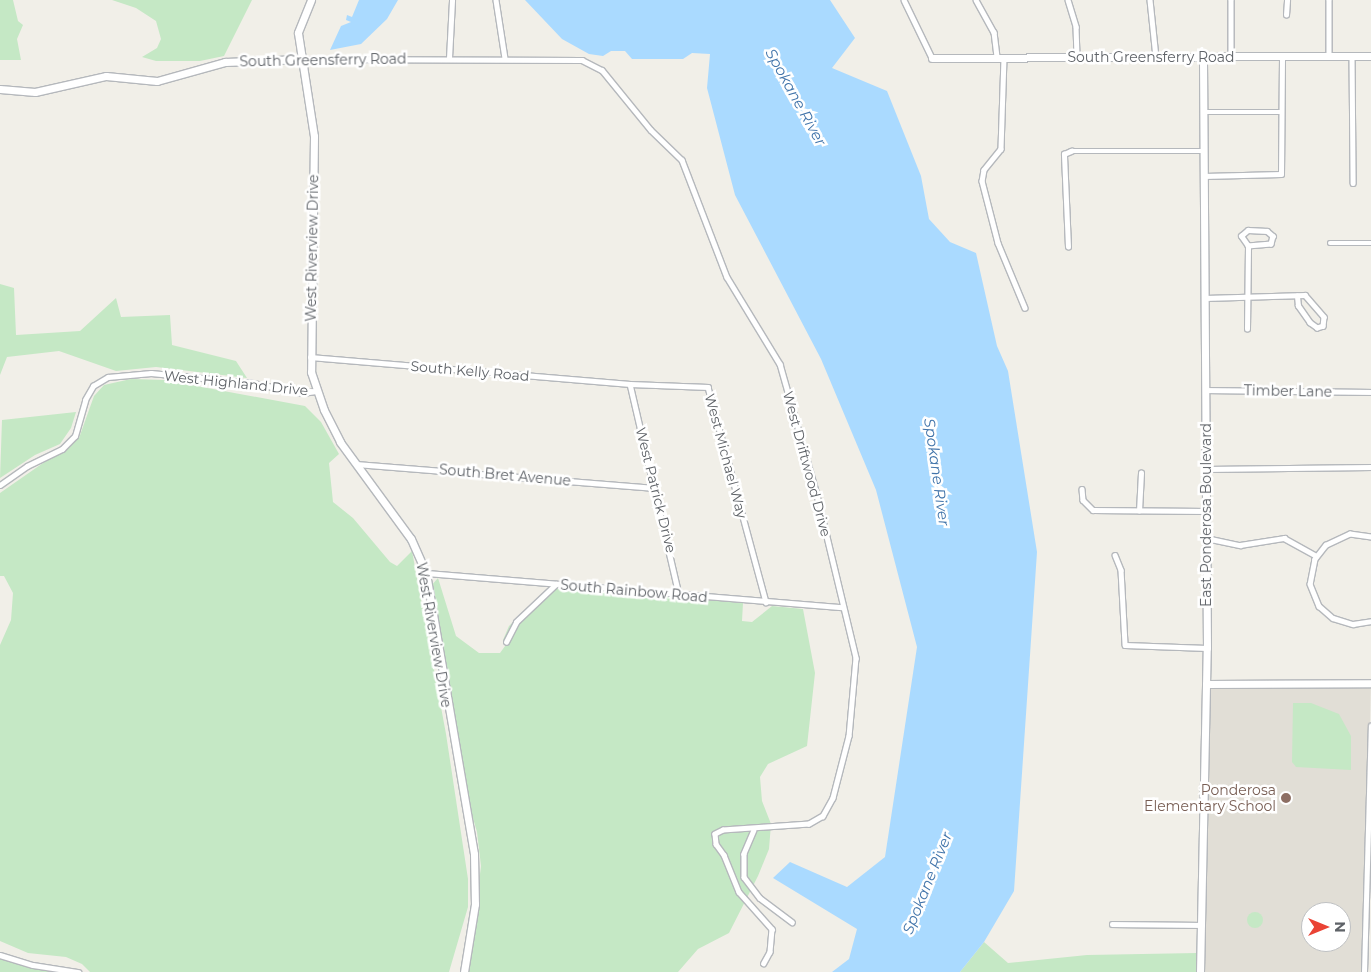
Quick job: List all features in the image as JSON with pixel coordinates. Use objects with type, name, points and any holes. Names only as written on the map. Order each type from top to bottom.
[{"type":"street","name":"West Riverview Drive","points":[[311,0],[298,33],[314,136],[310,357],[316,391],[328,419],[354,464],[411,539],[426,573],[474,854],[474,904],[464,972]]},
{"type":"street","points":[[448,58],[452,0]]},
{"type":"street","points":[[496,0],[504,58]]},
{"type":"street","points":[[904,0],[932,58]]},
{"type":"street","points":[[976,0],[994,32],[1000,58],[1001,149],[984,170],[982,181],[998,243],[1014,287],[1025,308]]},
{"type":"street","points":[[1068,0],[1076,27],[1077,57]]},
{"type":"street","points":[[1150,0],[1156,57]]},
{"type":"street","points":[[1231,0],[1231,57]]},
{"type":"street","points":[[1286,15],[1287,0]]},
{"type":"street","points":[[1329,0],[1330,56]]},
{"type":"street","points":[[1352,56],[1353,183]]},
{"type":"street","name":"South Greensferry Road","points":[[932,58],[1371,56]]},
{"type":"street","name":"East Ponderosa Boulevard","points":[[1200,972],[1207,648],[1203,57]]},
{"type":"street","points":[[1204,176],[1277,175],[1282,169],[1282,57]]},
{"type":"street","name":"South Greensferry Road","points":[[0,89],[35,92],[106,76],[157,81],[225,62],[302,59],[504,58],[582,60],[602,70],[612,83]]},
{"type":"street","name":"West Driftwood Drive","points":[[612,83],[651,130],[682,160],[727,277],[780,364],[816,495],[843,607],[854,640],[856,672],[849,736],[833,798],[823,816],[809,824],[754,830],[724,830],[715,834],[715,839],[739,892],[772,929],[770,952],[764,963]]},
{"type":"street","points":[[1204,112],[1281,112]]},
{"type":"street","points":[[1068,247],[1064,154],[1071,151],[1204,151]]},
{"type":"street","points":[[1267,231],[1273,236],[1271,244],[1248,246],[1240,240],[1243,232],[1267,231]]},
{"type":"street","points":[[1330,243],[1371,243]]},
{"type":"street","points":[[1247,329],[1248,246]]},
{"type":"street","points":[[1205,298],[1305,295],[1312,300],[1324,317],[1323,326],[1317,328],[1310,323],[1298,306],[1297,296]]},
{"type":"street","name":"South Kelly Road","points":[[310,357],[630,384]]},
{"type":"street","name":"West Highland Drive","points":[[0,485],[27,466],[62,449],[75,436],[85,400],[93,386],[108,377],[151,373],[253,384],[302,393],[316,391]]},
{"type":"street","name":"West Patrick Drive","points":[[630,384],[679,595]]},
{"type":"street","name":"West Michael Way","points":[[630,384],[708,387],[766,602]]},
{"type":"street","name":"Timber Lane","points":[[1205,390],[1371,392]]},
{"type":"street","name":"South Bret Avenue","points":[[354,464],[655,488]]},
{"type":"street","points":[[1206,469],[1371,467]]},
{"type":"street","points":[[1139,511],[1141,473]]},
{"type":"street","points":[[1082,489],[1083,500],[1093,510],[1206,511]]},
{"type":"street","points":[[1371,537],[1354,533],[1340,536],[1326,544],[1316,556],[1310,584],[1319,606],[1342,622],[1371,621]]},
{"type":"street","points":[[1206,538],[1240,545],[1284,538],[1316,556]]},
{"type":"street","points":[[1114,555],[1121,570],[1125,645],[1207,648]]},
{"type":"street","name":"South Rainbow Road","points":[[426,573],[843,607]]},
{"type":"street","points":[[506,642],[516,622],[556,584]]},
{"type":"street","points":[[1206,684],[1371,683]]},
{"type":"street","points":[[1364,972],[1368,916],[1371,726]]},
{"type":"street","points":[[754,830],[744,854],[744,877],[760,898],[792,922]]},
{"type":"street","points":[[1112,924],[1202,925]]},
{"type":"street","points":[[0,955],[34,965],[78,972]]},
{"type":"shaded area","name":"Ponderosa Elementary School","points":[[1371,683],[1364,972],[1200,972],[1206,684]]},
{"type":"green space","points":[[0,0],[13,0],[18,21],[23,25],[17,39],[21,60],[0,60]]},
{"type":"green space","points":[[112,0],[252,0],[224,56],[200,61],[156,61],[142,57],[157,48],[161,39],[156,21],[136,8]]},
{"type":"green space","points":[[0,284],[14,288],[16,335],[80,331],[116,298],[121,317],[170,315],[172,345],[236,361],[247,378],[156,367],[116,371],[59,351],[7,357],[0,375]]},
{"type":"green space","points":[[131,379],[164,380],[305,406],[321,422],[339,454],[329,463],[333,502],[353,518],[390,562],[397,566],[412,551],[446,734],[468,879],[468,907],[449,972],[90,972],[82,964],[66,957],[28,953],[0,941],[0,645],[11,620],[13,593],[4,576],[0,576],[0,493],[79,438],[94,396],[104,385]]},
{"type":"green space","points":[[76,412],[71,428],[60,444],[35,455],[0,478],[2,420]]},
{"type":"green space","points":[[438,578],[456,636],[479,653],[500,653],[508,642],[503,640],[509,626],[549,587],[647,598],[663,596],[743,603],[742,621],[752,622],[772,606],[803,609],[815,673],[807,746],[768,764],[760,777],[762,801],[771,824],[769,849],[758,876],[729,933],[698,949],[678,972],[468,972],[481,866],[477,832],[464,787],[431,586]]},
{"type":"green space","points":[[1293,703],[1311,703],[1339,714],[1351,736],[1351,770],[1296,767],[1292,762]]},
{"type":"green space","points":[[1255,912],[1263,920],[1255,928],[1247,920]]},
{"type":"green space","points":[[984,942],[1008,963],[1087,955],[1197,953],[1196,972],[960,972]]},
{"type":"green space","points":[[0,958],[29,968],[62,972],[0,972]]},
{"type":"water","points":[[359,0],[398,0],[387,19],[361,44],[330,50],[341,26],[351,22],[346,20],[347,15],[352,17]]},
{"type":"water","name":"Spokane River","points":[[525,0],[830,0],[855,38],[832,68],[887,91],[921,176],[929,219],[950,242],[976,253],[997,346],[1008,371],[1037,552],[1014,891],[984,942],[960,972],[832,972],[849,959],[857,929],[773,878],[790,862],[847,887],[885,857],[917,647],[876,490],[821,359],[735,195],[707,88],[710,54],[692,53],[683,59],[632,59],[625,51],[611,51],[603,56],[589,54],[562,39]]},
{"type":"place","name":"Ponderosa Elementary School","points":[[1286,798]]}]
